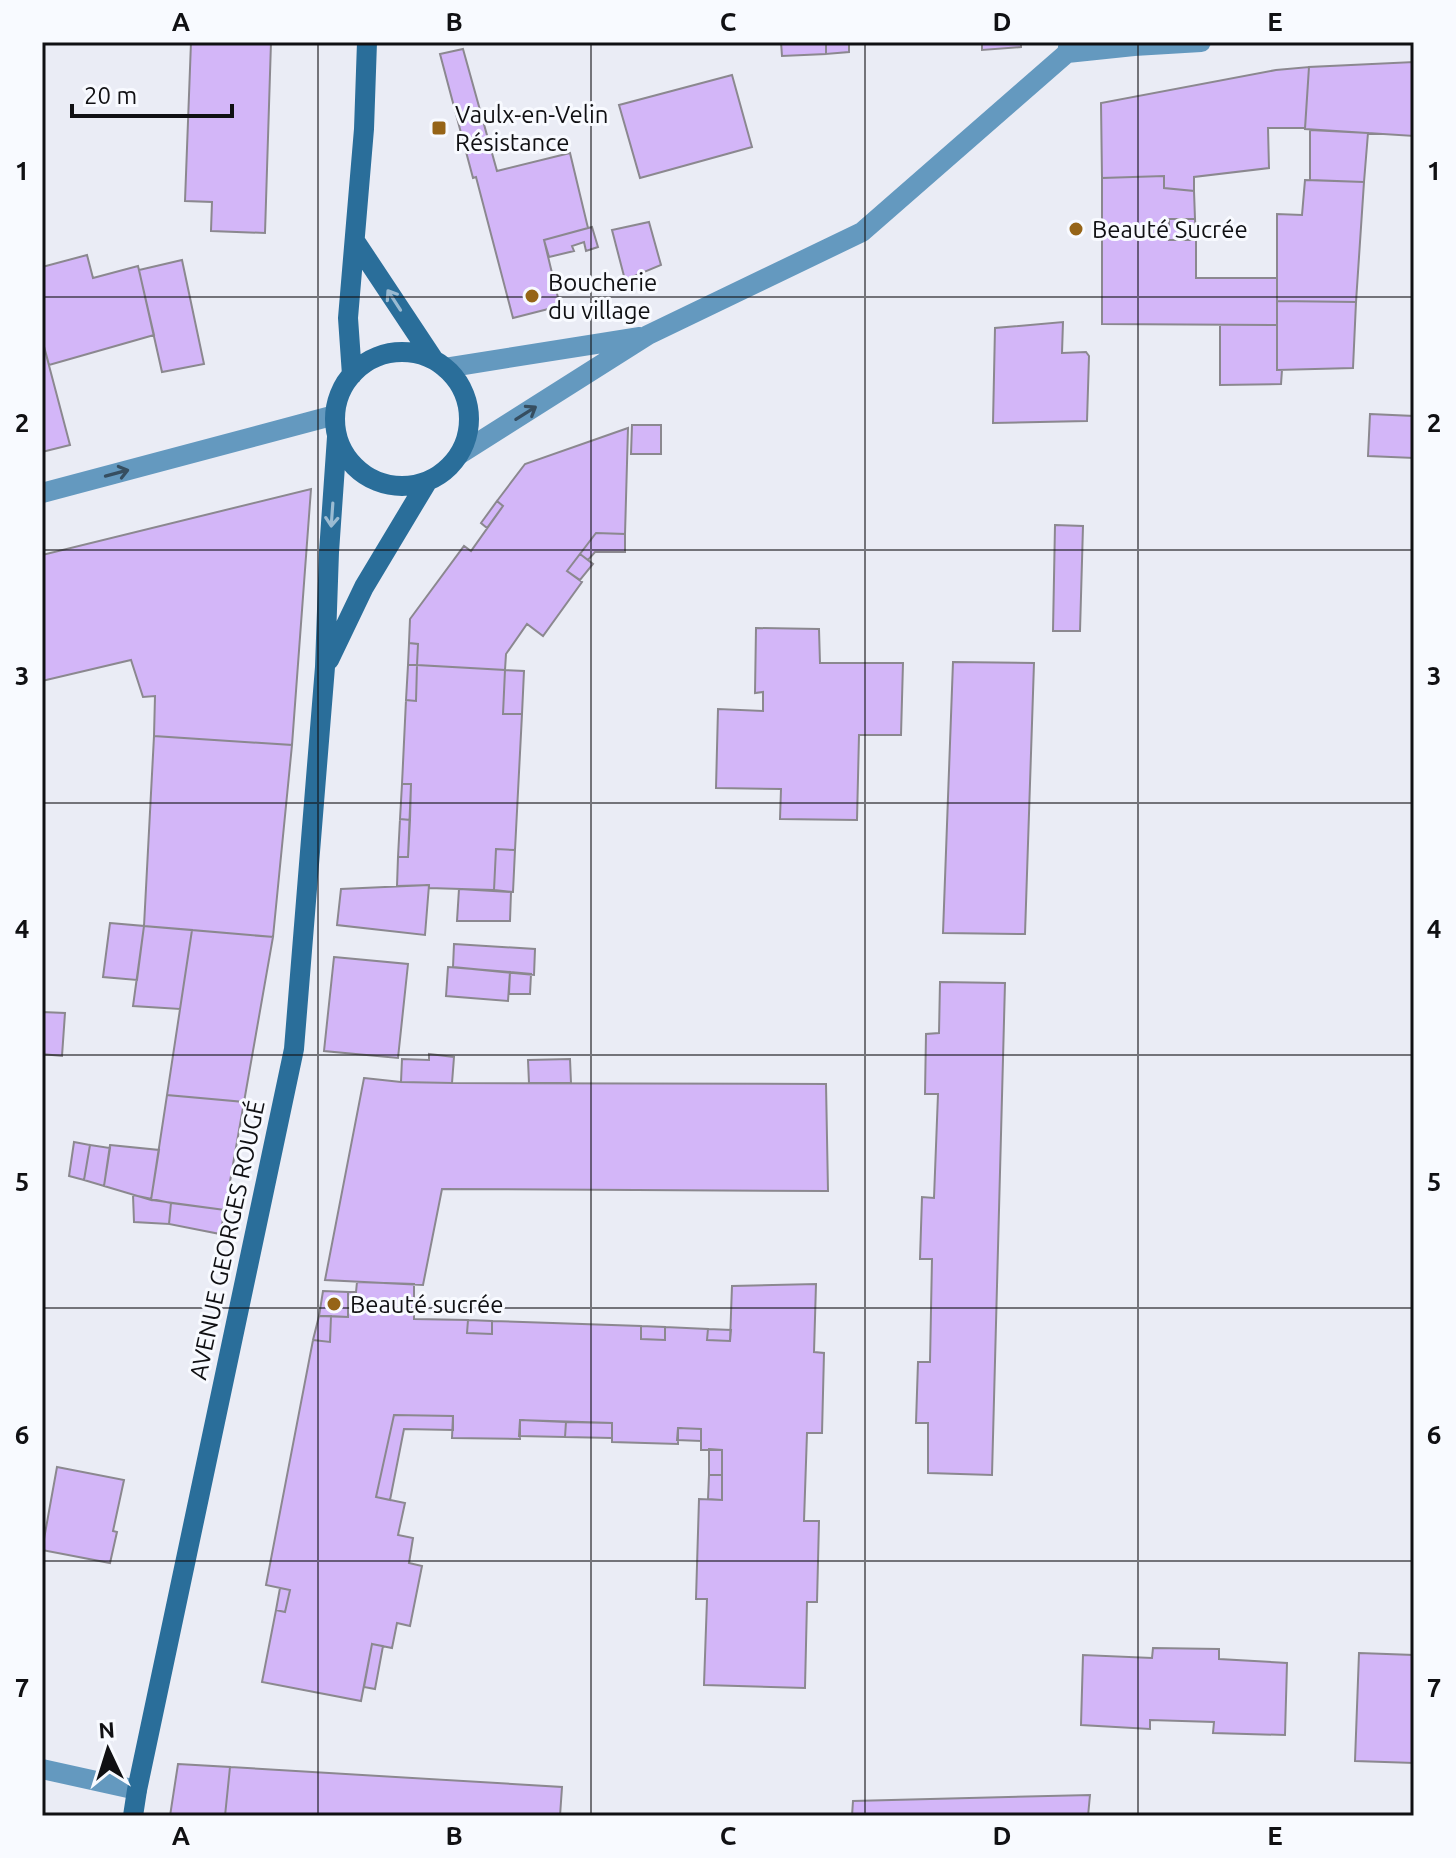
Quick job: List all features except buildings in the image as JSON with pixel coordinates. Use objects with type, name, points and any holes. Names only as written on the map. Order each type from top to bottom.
[{"type":"street","points":[[352,375],[348,318],[364,129],[367,42]]},
{"type":"street","points":[[648,335],[440,364],[412,353],[390,353],[369,361],[352,375],[340,393],[335,415],[337,437],[347,457],[363,473],[383,483],[404,486],[427,482],[445,471],[460,454],[648,335],[862,232],[1068,48],[1201,42]]},
{"type":"street","points":[[355,241],[440,364],[456,378],[463,391],[469,412],[468,434],[460,454]]},
{"type":"street","points":[[42,493],[335,415]]},
{"type":"street","name":"AVENUE GEORGES ROUGÉ","points":[[133,1816],[294,1049],[325,667],[337,437]]},
{"type":"street","name":"AVENUE GEORGES ROUGÉ","points":[[325,667],[364,587],[427,482]]},
{"type":"street","points":[[42,1769],[137,1790]]},
{"type":"place","name":"Vaulx-en-Velin Résistance","points":[[439,128]]},
{"type":"place","name":"Beauté Sucrée","points":[[1076,229]]},
{"type":"place","name":"Boucherie du village","points":[[532,296]]},
{"type":"place","name":"Beauté sucrée","points":[[334,1304]]}]
